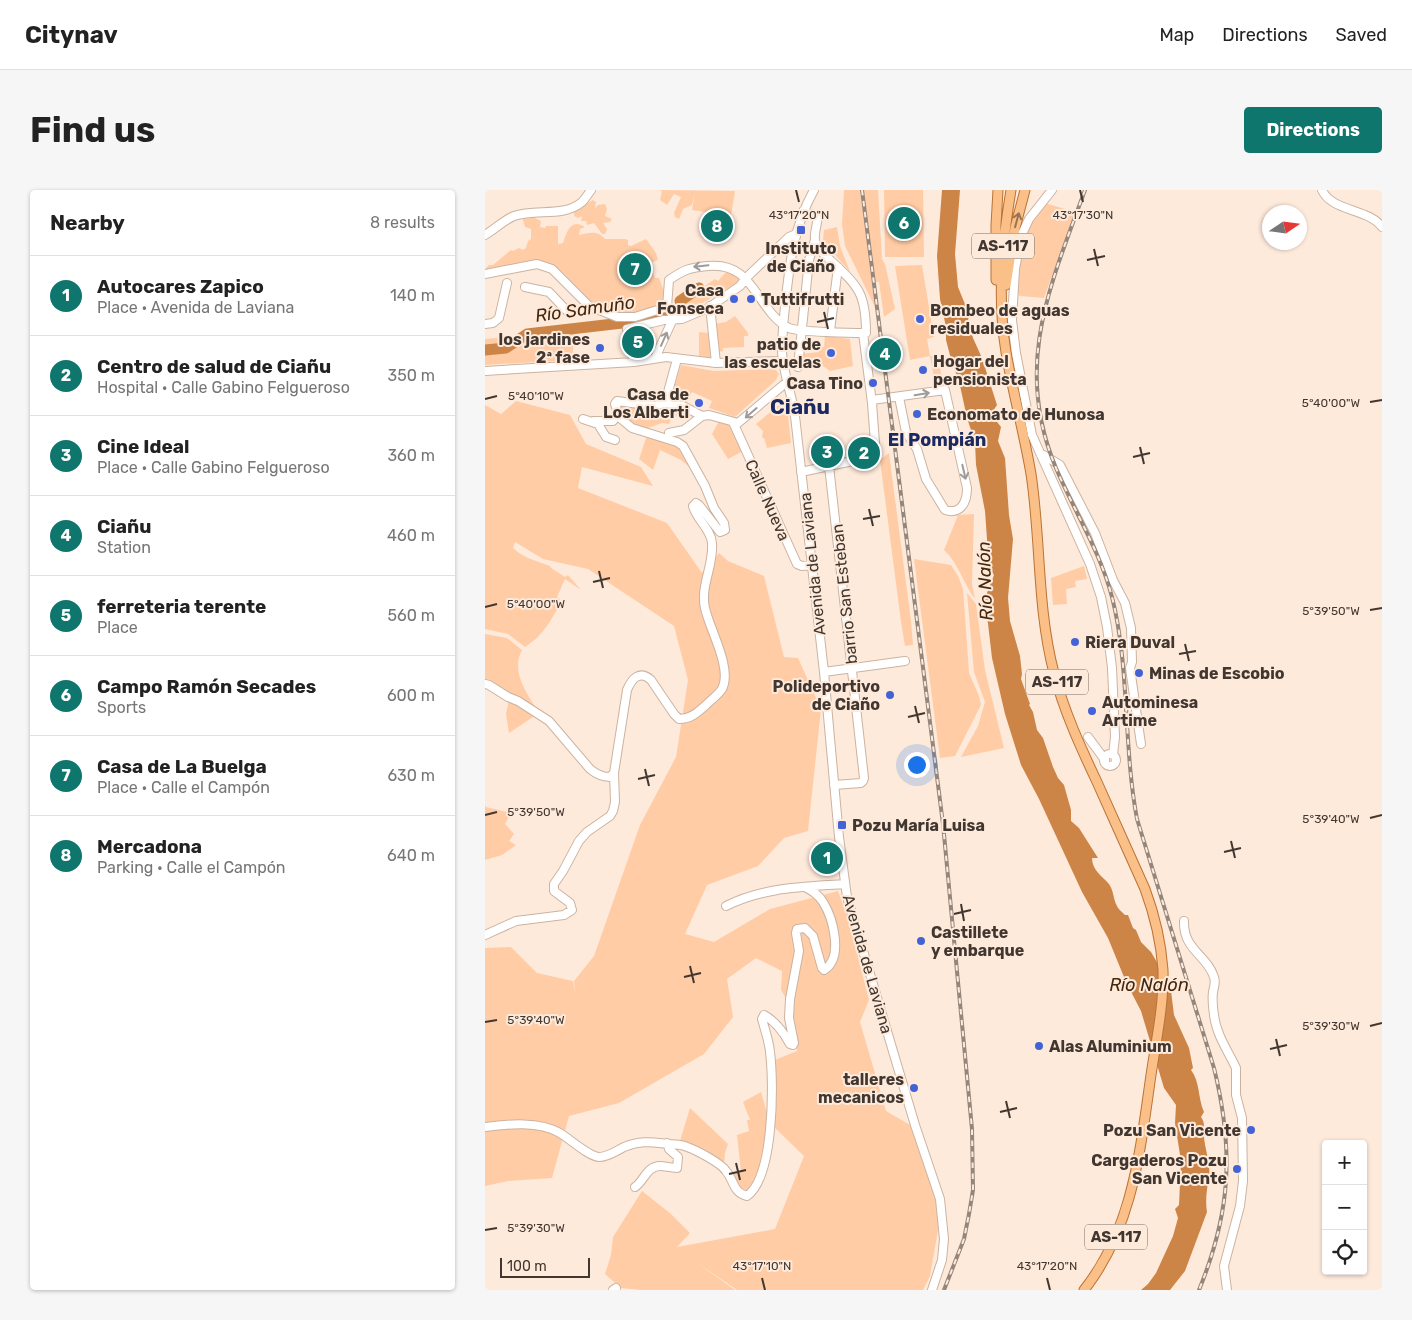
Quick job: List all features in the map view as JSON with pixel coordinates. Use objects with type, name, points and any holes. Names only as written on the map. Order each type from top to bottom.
[{"type":"main road","points":[[998,190],[995,264],[999,313],[1003,323]]},
{"type":"main road","name":"AS-117","points":[[1011,190],[1002,257],[1003,323],[1012,384],[1036,510],[1043,605],[1054,672],[1065,710],[1145,889],[1158,928],[1163,972],[1162,999],[1141,1147],[1128,1204],[1108,1253],[1084,1290]]},
{"type":"main road","points":[[1002,302],[1006,291],[1015,228],[1025,190]]},
{"type":"street","points":[[485,235],[514,216],[529,212],[551,212],[569,209],[582,202],[591,190]]},
{"type":"street","name":"Avenida de Laviana","points":[[814,190],[803,212],[796,234],[790,265],[783,324],[783,361],[794,404],[824,672],[845,884],[852,917],[915,1125],[940,1200],[944,1239],[942,1260],[932,1290]]},
{"type":"street","points":[[1053,190],[1029,219],[1023,231],[1015,269],[1012,320],[1016,353],[1032,435],[1090,564],[1101,597],[1107,627],[1112,668],[1115,737],[1109,756],[1099,753],[1088,737]]},
{"type":"street","points":[[1322,190],[1328,198],[1351,211],[1369,216],[1382,227]]},
{"type":"street","points":[[798,367],[809,260],[815,240],[818,217],[803,212]]},
{"type":"street","points":[[634,362],[627,329],[673,319],[682,319],[710,306],[740,286],[745,278],[789,237],[796,234]]},
{"type":"street","points":[[801,472],[876,456],[864,333],[866,314],[863,297],[855,283],[819,249],[815,240]]},
{"type":"street","points":[[485,274],[537,264],[552,269],[589,306],[617,317],[635,316],[667,307]]},
{"type":"street","points":[[673,319],[667,307],[669,280],[689,268],[718,264],[743,274],[779,322],[791,329],[864,333]]},
{"type":"street","points":[[830,331],[837,267]]},
{"type":"street","points":[[485,324],[493,323],[499,318],[507,283]]},
{"type":"street","points":[[525,287],[549,292],[568,312],[597,309]]},
{"type":"street","points":[[710,306],[717,364]]},
{"type":"street","points":[[655,358],[673,319]]},
{"type":"street","points":[[485,371],[634,362],[655,358],[677,358],[717,364],[783,361]]},
{"type":"street","points":[[665,403],[677,358]]},
{"type":"street","points":[[485,935],[503,925],[516,921],[564,915],[572,910],[572,906],[554,891],[554,884],[581,838],[610,816],[615,802],[614,773],[627,690],[634,678],[646,675],[679,719],[686,719],[691,716],[717,695],[722,688],[724,675],[705,607],[704,595],[711,561],[712,542],[693,506],[696,503],[699,505],[720,532],[723,532],[726,528],[683,446],[677,442],[632,428],[620,418],[615,404],[617,401],[654,406],[665,403],[683,406],[702,416],[715,416],[738,423],[742,422],[788,381]]},
{"type":"street","points":[[872,400],[945,390],[967,488],[967,500],[960,509],[945,510],[927,479],[917,449],[906,432],[899,397]]},
{"type":"street","points":[[615,440],[606,437],[599,424],[583,419],[613,421],[618,414]]},
{"type":"street","points":[[669,433],[684,430],[702,416]]},
{"type":"street","name":"Calle Nueva","points":[[733,422],[797,564],[802,566],[811,565]]},
{"type":"street","points":[[1040,453],[1060,465],[1095,533],[1113,580],[1125,603],[1131,628],[1131,668],[1141,744]]},
{"type":"street","name":"barrio San Esteban","points":[[829,466],[864,778],[861,782],[834,786]]},
{"type":"street","points":[[824,672],[905,662]]},
{"type":"street","points":[[485,684],[518,701],[549,721],[596,774],[610,777],[614,773]]},
{"type":"street","points":[[726,906],[762,892],[845,884]]},
{"type":"street","points":[[485,1127],[510,1125],[547,1128],[559,1132],[591,1154],[599,1157],[645,1141],[689,1147],[726,1170],[736,1191],[740,1195],[747,1196],[758,1183],[770,1135],[770,1051],[762,1018],[763,1015],[779,1027],[790,1044],[793,1045],[789,1018],[790,999],[799,951],[797,929],[805,928],[813,936],[821,968],[824,970],[827,968],[835,955],[835,928],[823,902],[815,892],[805,887]]},
{"type":"street","points":[[1184,921],[1185,933],[1189,942],[1194,951],[1210,967],[1214,976],[1213,994],[1216,1025],[1234,1062],[1237,1076],[1237,1094],[1241,1118],[1243,1180],[1240,1206],[1225,1266],[1227,1290]]},
{"type":"street","points":[[635,1187],[647,1172],[656,1166],[677,1168],[678,1157],[669,1149],[667,1144]]},
{"type":"shaded area","points":[[659,190],[735,191],[731,216],[692,210],[695,192],[692,205],[683,209],[679,219],[675,217],[674,213],[681,197],[674,194],[667,205],[660,200],[662,191]]},
{"type":"shaded area","points":[[844,190],[860,190],[875,307],[845,246],[842,224]]},
{"type":"shaded area","points":[[863,190],[878,190],[882,259],[885,264],[895,309],[884,317],[879,282],[875,282]]},
{"type":"shaded area","points":[[884,190],[923,190],[924,257],[885,257]]},
{"type":"shaded area","points":[[593,200],[596,202],[595,208],[598,205],[605,204],[607,209],[605,216],[612,219],[610,222],[603,223],[607,229],[605,234],[602,234],[594,223],[587,225],[586,221],[581,221],[582,216],[578,218],[574,216],[574,210]]},
{"type":"shaded area","points":[[1045,203],[1075,212],[1044,298],[1020,296],[1016,293],[1023,246],[1031,224]]},
{"type":"shaded area","points":[[534,215],[535,218],[541,221],[540,227],[558,226],[558,244],[563,243],[570,227],[576,224],[585,227],[580,229],[579,235],[593,233],[599,234],[605,239],[625,239],[628,240],[628,245],[631,246],[646,239],[656,253],[658,260],[650,263],[655,278],[659,278],[665,294],[664,303],[635,313],[616,314],[590,301],[560,270],[548,263],[523,264],[486,271],[485,269],[489,265],[493,265],[511,250],[519,248],[523,250],[526,248],[528,241],[531,239],[531,229],[525,227],[522,216]]},
{"type":"shaded area","points":[[837,227],[840,246],[850,272],[823,241],[824,230]]},
{"type":"shaded area","points":[[922,265],[934,337],[927,339],[930,356],[910,360],[895,266]]},
{"type":"shaded area","points":[[726,268],[738,276],[740,281],[701,304],[678,314],[675,313],[673,307],[715,279],[718,281],[726,272]]},
{"type":"shaded area","points":[[735,316],[748,333],[748,336],[744,336],[744,347],[723,348],[723,351],[719,352],[715,324],[726,322]]},
{"type":"shaded area","points":[[575,330],[572,360],[485,365],[485,354],[511,351],[523,338],[530,335]]},
{"type":"shaded area","points":[[699,332],[708,333],[711,358],[699,356]]},
{"type":"shaded area","points":[[519,336],[508,347],[485,349],[485,339]]},
{"type":"shaded area","name":"patio de las escuelas","points":[[825,336],[850,339],[853,366],[830,371],[822,363],[803,369],[802,354],[819,352],[819,347],[824,347]]},
{"type":"shaded area","points":[[938,355],[943,386],[936,388],[930,356]]},
{"type":"shaded area","points":[[681,365],[714,371],[774,369],[779,374],[776,380],[735,417],[709,408],[712,401],[692,392],[686,404],[670,401]]},
{"type":"shaded area","points":[[516,401],[570,415],[586,444],[641,467],[653,486],[582,467],[578,488],[667,523],[702,573],[719,553],[728,561],[764,576],[784,657],[798,658],[821,709],[808,831],[784,838],[758,866],[707,885],[685,934],[714,942],[770,909],[838,891],[848,918],[869,1000],[860,1022],[886,1111],[910,1125],[928,1169],[940,1219],[930,1276],[923,1290],[737,1290],[696,1262],[735,1290],[641,1290],[621,1288],[605,1274],[611,1255],[613,1237],[642,1191],[671,1214],[690,1233],[677,1247],[775,1229],[804,1156],[774,1127],[775,1060],[797,1051],[792,1009],[781,990],[782,971],[756,958],[727,979],[733,1017],[704,1054],[619,1103],[569,1116],[552,1178],[508,1181],[485,1186],[485,948],[511,947],[537,973],[573,981],[575,993],[574,981],[594,956],[640,825],[676,757],[688,680],[674,626],[588,569],[543,559],[515,542],[513,548],[517,552],[550,566],[565,577],[568,575],[581,590],[565,579],[557,597],[562,601],[547,627],[525,647],[508,634],[485,629],[485,405],[501,414]]},
{"type":"shaded area","points":[[780,404],[783,407],[787,406],[791,443],[767,448],[764,438],[762,438],[763,431],[756,424]]},
{"type":"shaded area","points":[[618,405],[661,405],[679,408],[679,415],[672,416],[669,424],[662,423],[645,429],[628,421]]},
{"type":"shaded area","points":[[719,421],[732,426],[743,451],[728,459],[712,434]]},
{"type":"shaded area","points":[[648,435],[682,448],[692,469],[681,460],[660,450],[653,470],[639,459]]},
{"type":"shaded area","points":[[889,453],[913,645],[905,646],[880,460]]},
{"type":"shaded area","points":[[974,514],[972,584],[975,599],[953,561],[944,550],[958,515]]},
{"type":"shaded area","points":[[914,559],[951,565],[963,589],[969,673],[981,705],[955,756],[940,758]]},
{"type":"shaded area","points":[[1084,566],[1087,579],[1075,581],[1076,587],[1066,589],[1067,604],[1053,605],[1051,578]]},
{"type":"shaded area","points":[[967,593],[976,604],[985,670],[1004,748],[961,757],[978,726],[985,702],[974,672]]},
{"type":"shaded area","points":[[485,634],[507,638],[522,650],[518,665],[519,673],[524,687],[536,708],[485,681]]},
{"type":"shaded area","points":[[509,700],[536,715],[509,733],[506,714]]},
{"type":"shaded area","points":[[485,805],[486,807],[507,812],[508,806],[513,809],[505,824],[514,834],[509,841],[516,845],[502,855],[485,860]]},
{"type":"shaded area","points":[[761,1092],[769,1120],[765,1145],[758,1176],[748,1192],[742,1193],[730,1174],[741,1172],[737,1135],[749,1131],[747,1120],[750,1120],[743,1102]]},
{"type":"shaded area","points":[[690,1108],[728,1144],[724,1166],[680,1141]]},
{"type":"water","name":"Río Nalón","points":[[942,190],[960,190],[955,254],[958,287],[969,314],[968,321],[973,338],[982,358],[997,405],[991,414],[1001,427],[998,441],[1005,458],[1009,515],[1013,539],[1008,598],[1010,621],[1020,656],[1021,679],[1033,712],[1037,730],[1043,738],[1058,778],[1064,785],[1071,810],[1071,821],[1079,828],[1098,858],[1092,858],[1092,862],[1111,887],[1118,907],[1125,915],[1128,915],[1141,942],[1151,952],[1165,976],[1171,991],[1174,1015],[1189,1048],[1193,1068],[1191,1070],[1196,1079],[1204,1112],[1201,1117],[1204,1124],[1204,1137],[1209,1162],[1206,1199],[1207,1212],[1185,1271],[1170,1290],[1141,1290],[1156,1273],[1173,1236],[1178,1218],[1175,1209],[1179,1205],[1181,1161],[1175,1123],[1176,1105],[1164,1088],[1141,1011],[1126,982],[1108,938],[1082,892],[1039,799],[1021,765],[1005,714],[992,658],[985,598],[994,575],[989,568],[985,511],[976,465],[975,442],[946,340],[946,327],[940,299],[937,256]]},
{"type":"waterway","name":"Río Samuño","points":[[680,301],[699,288]]},
{"type":"waterway","name":"Río Samuño","points":[[485,350],[506,348],[527,334],[631,322],[663,313]]},
{"type":"railway","points":[[862,190],[943,824],[972,1129],[973,1190],[969,1214],[964,1239],[944,1290]]},
{"type":"railway","points":[[1085,190],[1049,293],[1041,327],[1037,361],[1037,395],[1043,431],[1056,468],[1101,563],[1112,597],[1122,651],[1130,763],[1137,819],[1214,1068],[1220,1098],[1225,1126],[1226,1181],[1218,1234],[1199,1290]]},
{"type":"place","name":"Campo Ramón Secades","points":[[904,223]]},
{"type":"place","name":"Mercadona","points":[[717,226]]},
{"type":"place","name":"Instituto de Ciaño","points":[[801,230]]},
{"type":"place","name":"Casa de La Buelga","points":[[635,269]]},
{"type":"place","name":"Casa Fonseca","points":[[734,299]]},
{"type":"place","name":"Tuttifrutti","points":[[751,299]]},
{"type":"place","name":"Bombeo de aguas residuales","points":[[920,319]]},
{"type":"place","name":"ferreteria terente","points":[[638,342]]},
{"type":"place","name":"los jardines 2ª fase","points":[[600,348]]},
{"type":"place","name":"patio de las escuelas","points":[[831,353]]},
{"type":"place","name":"Ciañu","points":[[885,354]]},
{"type":"place","name":"Hogar del pensionista","points":[[923,370]]},
{"type":"place","name":"Casa Tino","points":[[873,383]]},
{"type":"place","name":"Casa de Los Alberti","points":[[699,403]]},
{"type":"place","name":"Economato de Hunosa","points":[[917,414]]},
{"type":"place","name":"Cine Ideal","points":[[827,452]]},
{"type":"place","name":"Centro de salud de Ciañu","points":[[864,453]]},
{"type":"place","name":"Riera Duval","points":[[1075,642]]},
{"type":"place","name":"Minas de Escobio","points":[[1139,673]]},
{"type":"place","name":"Polideportivo de Ciaño","points":[[890,695]]},
{"type":"place","name":"Autominesa Artime","points":[[1092,711]]},
{"type":"place","name":"Pozu María Luisa","points":[[842,825]]},
{"type":"place","name":"Autocares Zapico","points":[[827,858]]},
{"type":"place","name":"Castillete y embarque","points":[[921,941]]},
{"type":"place","name":"Alas Aluminium","points":[[1039,1046]]},
{"type":"place","name":"talleres mecanicos","points":[[914,1088]]},
{"type":"place","name":"Pozu San Vicente","points":[[1251,1130]]},
{"type":"place","name":"Cargaderos Pozu San Vicente","points":[[1237,1169]]},
{"type":"district","name":"Ciañu","points":[[800,407]]},
{"type":"district","name":"El Pompián","points":[[937,440]]}]
